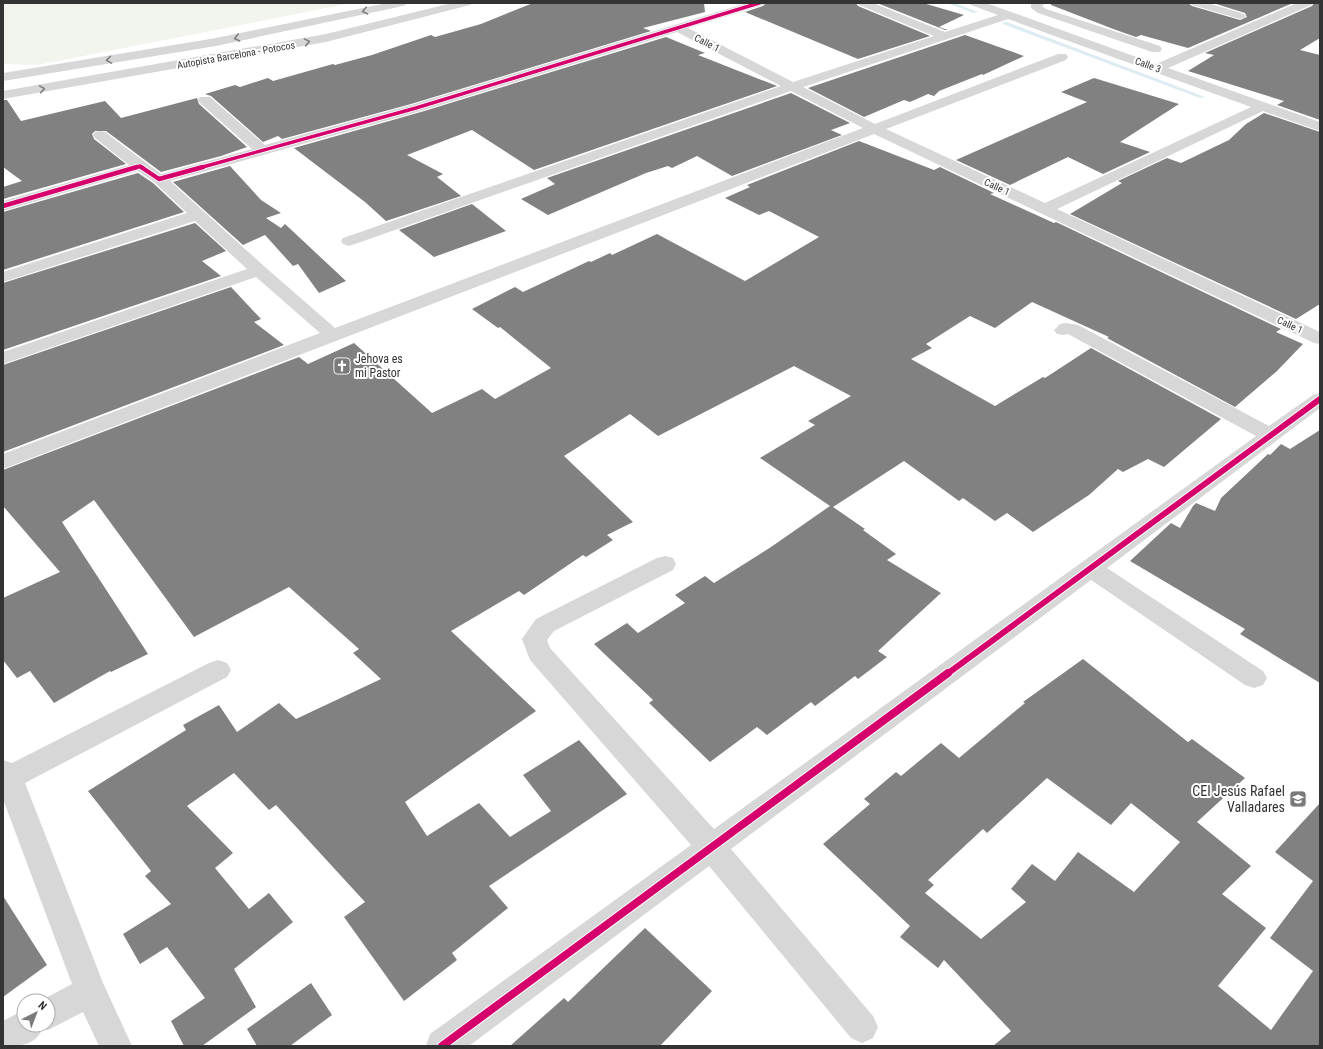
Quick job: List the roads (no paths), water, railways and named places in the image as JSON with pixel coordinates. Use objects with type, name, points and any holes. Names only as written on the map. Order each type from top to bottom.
[{"type":"street","name":"Autopista Barcelona - Potocos","points":[[3,77],[216,42],[403,3]]},
{"type":"street","name":"Autopista Barcelona - Potocos","points":[[3,95],[326,38],[466,3]]},
{"type":"street","points":[[159,179],[416,108],[759,3]]},
{"type":"street","points":[[863,3],[945,36]]},
{"type":"street","name":"Calle 3","points":[[975,3],[1320,126]]},
{"type":"street","points":[[1039,3],[1036,4],[1036,8],[1042,11],[1156,49]]},
{"type":"street","points":[[1196,3],[1240,16]]},
{"type":"street","points":[[1157,68],[1307,3]]},
{"type":"street","points":[[349,241],[793,86],[1009,15]]},
{"type":"street","name":"Calle 1","points":[[678,28],[875,129],[1320,339]]},
{"type":"street","points":[[3,462],[1062,57]]},
{"type":"street","points":[[3,73],[21,74]]},
{"type":"street","points":[[205,100],[263,151]]},
{"type":"street","points":[[1045,209],[1263,106]]},
{"type":"street","points":[[100,135],[159,179],[259,271],[333,335]]},
{"type":"street","points":[[3,206],[140,166]]},
{"type":"street","points":[[3,277],[197,215]]},
{"type":"street","points":[[3,358],[259,271]]},
{"type":"street","points":[[1063,330],[1066,328],[1072,329],[1270,435]]},
{"type":"street","points":[[442,1046],[1320,399]]},
{"type":"street","points":[[665,564],[545,625],[534,639],[539,653],[712,848],[862,1027]]},
{"type":"street","points":[[1090,568],[1254,678]]},
{"type":"street","points":[[116,1046],[90,991],[6,775],[218,670]]},
{"type":"street","points":[[56,1010],[90,991]]},
{"type":"street","points":[[3,1039],[16,1032]]},
{"type":"waterway","points":[[950,3],[975,12]]},
{"type":"waterway","points":[[1005,23],[1202,97]]},
{"type":"place","name":"Jehova es mi Pastor","points":[[342,366]]},
{"type":"place","name":"CEI Jesús Rafael Valladares","points":[[1298,799]]}]
